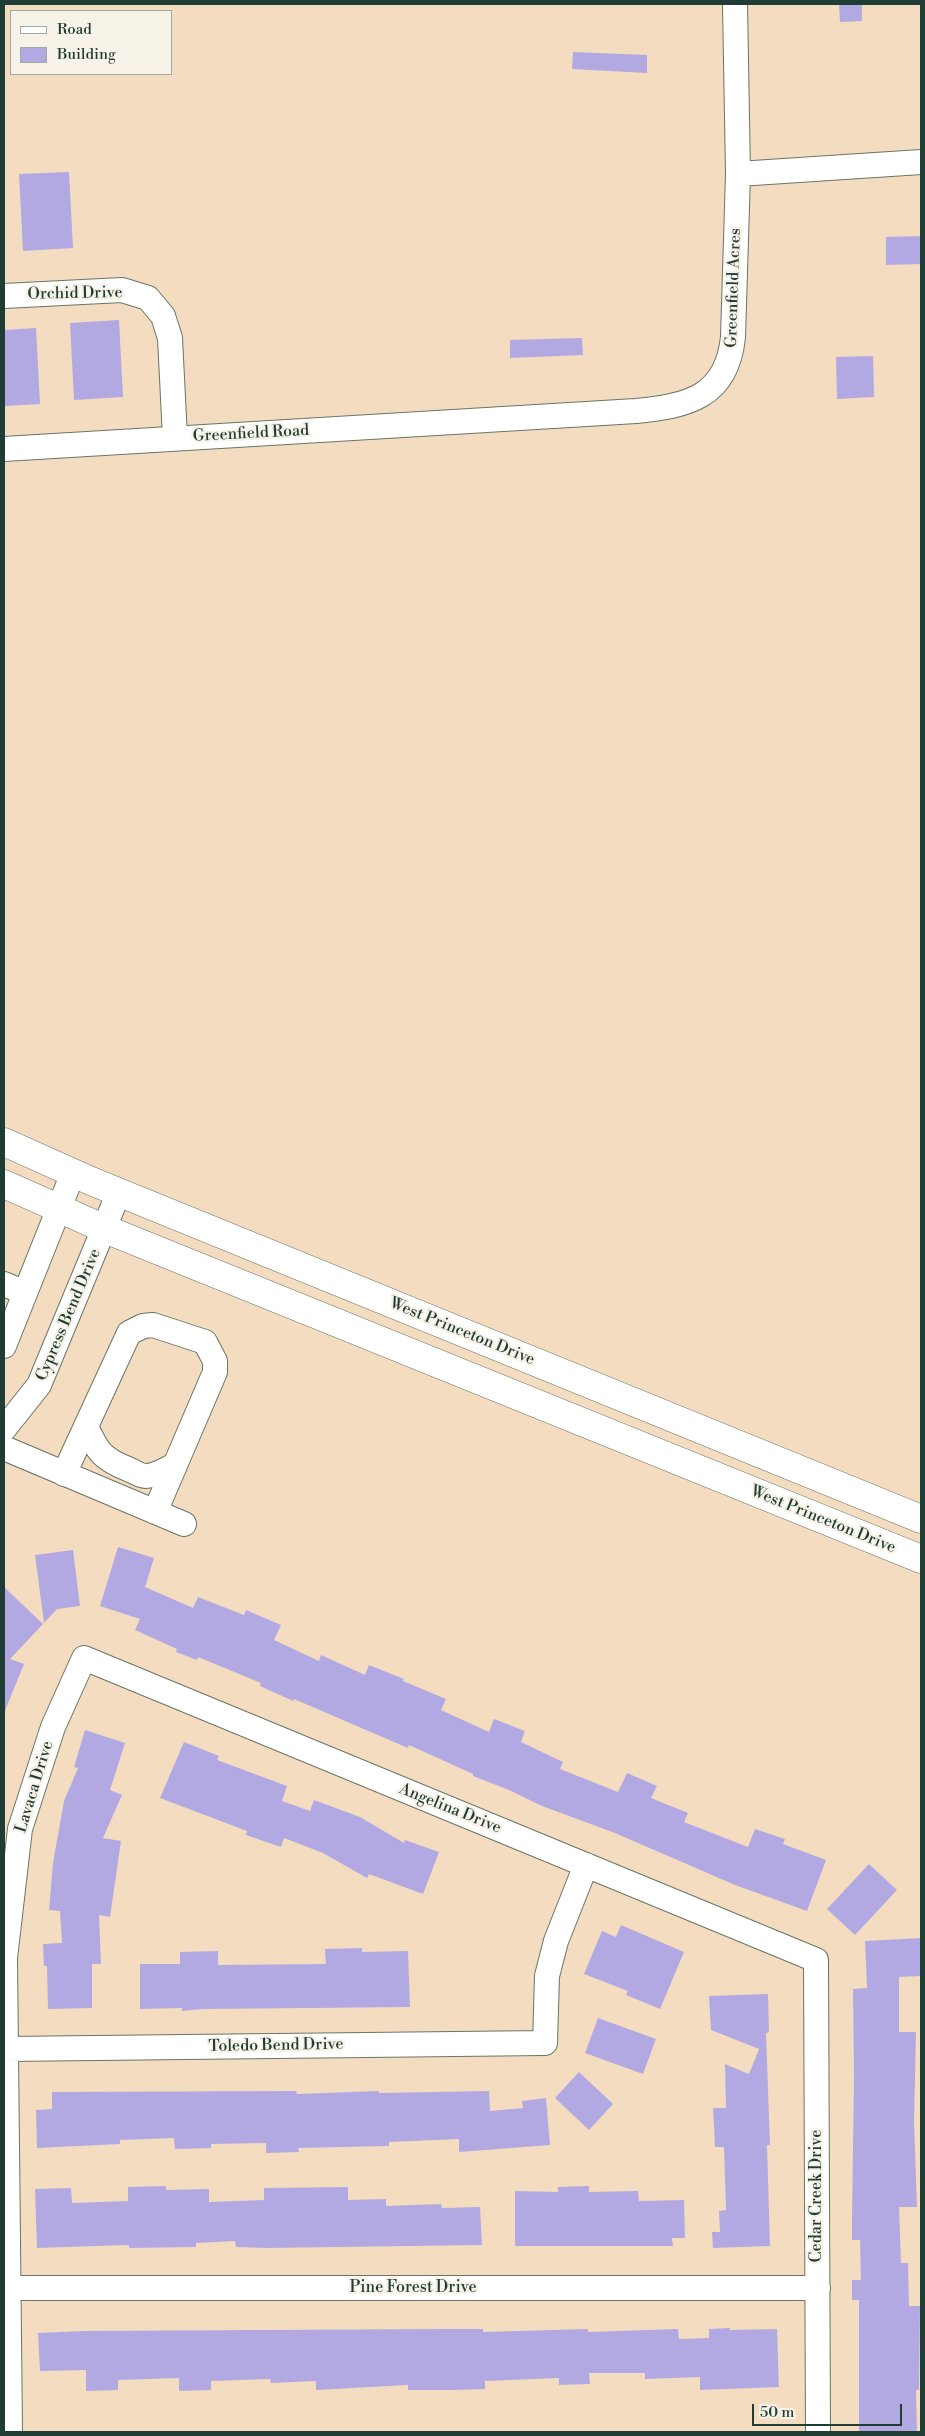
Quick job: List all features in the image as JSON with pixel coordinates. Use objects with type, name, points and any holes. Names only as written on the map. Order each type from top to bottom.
[{"type":"highway","name":"West Princeton Drive","points":[[4,1142],[119,1192],[921,1520]]},
{"type":"highway","name":"West Princeton Drive","points":[[4,1184],[106,1229],[921,1559]]},
{"type":"street","name":"Greenfield Acres","points":[[499,419],[661,409],[682,405],[710,389],[723,374],[731,355],[738,174],[735,4]]},
{"type":"street","points":[[738,174],[921,162]]},
{"type":"street","name":"Orchid Drive","points":[[4,296],[122,290],[148,298],[163,316],[170,338],[175,438]]},
{"type":"street","name":"Greenfield Road","points":[[4,449],[499,419]]},
{"type":"street","points":[[4,1346],[14,1289],[59,1207],[73,1173]]},
{"type":"street","name":"Cypress Bend Drive","points":[[4,1429],[39,1385],[106,1229],[119,1192]]},
{"type":"street","points":[[64,1474],[129,1333],[143,1326],[153,1324],[205,1342],[215,1361],[215,1372],[155,1512]]},
{"type":"street","points":[[86,1426],[96,1449],[104,1458],[116,1465],[145,1476],[156,1474],[175,1465]]},
{"type":"street","points":[[4,1448],[184,1524]]},
{"type":"street","name":"Lavaca Drive","points":[[10,2432],[5,1958],[12,1827],[84,1658]]},
{"type":"street","name":"Angelina Drive","points":[[84,1658],[816,1960]]},
{"type":"street","name":"Toledo Bend Drive","points":[[6,2049],[545,2043],[547,1976],[556,1941],[586,1865]]},
{"type":"street","name":"Cedar Creek Drive","points":[[816,1960],[818,2432]]},
{"type":"street","name":"Pine Forest Drive","points":[[8,2288],[818,2288]]},
{"type":"building","points":[[839,4],[862,4],[862,21],[840,22]]},
{"type":"building","points":[[573,52],[647,55],[647,73],[572,69]]},
{"type":"building","points":[[69,172],[73,248],[23,251],[19,174]]},
{"type":"building","points":[[921,236],[921,264],[886,265],[886,237]]},
{"type":"building","points":[[119,320],[123,397],[74,400],[70,323]]},
{"type":"building","points":[[36,328],[40,404],[4,406],[4,330]]},
{"type":"building","points":[[582,338],[583,355],[510,358],[510,340]]},
{"type":"building","points":[[873,356],[874,397],[837,399],[836,357]]},
{"type":"building","points":[[118,1547],[154,1558],[145,1587],[193,1608],[198,1597],[244,1615],[246,1610],[281,1625],[274,1640],[319,1661],[321,1655],[365,1675],[369,1665],[404,1679],[403,1681],[446,1699],[441,1710],[489,1732],[494,1719],[525,1731],[521,1742],[563,1762],[560,1769],[618,1792],[627,1773],[657,1786],[651,1798],[688,1813],[684,1822],[748,1847],[755,1829],[785,1839],[783,1844],[826,1860],[807,1911],[735,1885],[615,1833],[542,1806],[409,1745],[408,1748],[294,1699],[293,1701],[260,1686],[261,1683],[198,1657],[197,1660],[176,1652],[177,1649],[135,1630],[140,1619],[100,1606]]},
{"type":"building","points":[[73,1550],[80,1606],[57,1609],[44,1623],[35,1555]]},
{"type":"building","points":[[4,1587],[43,1624],[10,1659],[24,1664],[4,1713]]},
{"type":"building","points":[[85,1730],[125,1743],[110,1790],[122,1795],[103,1838],[121,1841],[110,1917],[99,1915],[101,1964],[92,1964],[92,2008],[48,2009],[47,1966],[44,1966],[43,1944],[62,1943],[60,1911],[49,1910],[53,1863],[64,1801],[78,1768],[74,1767]]},
{"type":"building","points":[[184,1742],[219,1756],[217,1760],[287,1786],[282,1801],[310,1811],[314,1800],[360,1817],[404,1843],[405,1840],[439,1852],[423,1894],[369,1874],[367,1878],[323,1853],[284,1838],[281,1847],[246,1835],[247,1831],[160,1798]]},
{"type":"building","points":[[869,1864],[897,1890],[855,1935],[827,1909]]},
{"type":"building","points":[[621,1925],[684,1952],[660,2009],[626,1995],[628,1991],[584,1974],[602,1931],[616,1937]]},
{"type":"building","points":[[921,1938],[921,1976],[899,1977],[899,2032],[916,2032],[914,2123],[917,2207],[899,2207],[901,2263],[908,2263],[909,2306],[920,2306],[919,2390],[916,2390],[917,2432],[859,2432],[859,2300],[852,2300],[852,2280],[861,2280],[860,2240],[852,2240],[853,1989],[867,1988],[865,1941]]},
{"type":"building","points":[[362,1948],[362,1952],[408,1951],[410,2007],[203,2009],[182,2011],[182,2008],[140,2009],[140,1964],[180,1964],[180,1952],[218,1951],[218,1965],[326,1964],[325,1949]]},
{"type":"building","points":[[768,1994],[769,2032],[766,2033],[770,2145],[767,2145],[770,2246],[713,2248],[712,2232],[720,2232],[719,2211],[726,2210],[724,2147],[715,2147],[713,2108],[726,2108],[725,2064],[749,2074],[759,2049],[711,2030],[709,1996]]},
{"type":"building","points":[[598,2018],[656,2039],[643,2074],[585,2053]]},
{"type":"building","points":[[579,2072],[613,2104],[589,2130],[555,2098]]},
{"type":"building","points":[[296,2091],[297,2094],[379,2091],[379,2093],[489,2091],[490,2111],[523,2108],[522,2101],[546,2098],[550,2145],[459,2152],[459,2139],[389,2142],[389,2146],[298,2148],[299,2152],[266,2153],[266,2143],[211,2144],[211,2148],[175,2149],[174,2138],[120,2140],[120,2144],[37,2148],[36,2110],[52,2109],[52,2092]]},
{"type":"building","points":[[166,2186],[166,2190],[209,2189],[209,2202],[264,2200],[264,2188],[348,2187],[348,2200],[386,2199],[386,2206],[441,2204],[442,2208],[480,2207],[482,2245],[266,2248],[236,2247],[235,2241],[196,2243],[196,2247],[129,2248],[129,2245],[37,2248],[35,2189],[71,2188],[72,2203],[128,2201],[128,2187]]},
{"type":"building","points":[[589,2186],[589,2192],[638,2191],[639,2201],[684,2200],[685,2238],[672,2238],[673,2246],[515,2246],[515,2191],[558,2192],[558,2187]]},
{"type":"building","points":[[730,2328],[730,2330],[777,2329],[779,2387],[700,2390],[700,2377],[645,2379],[645,2373],[589,2373],[590,2384],[559,2385],[559,2378],[485,2381],[485,2389],[408,2390],[408,2385],[316,2390],[316,2381],[271,2383],[270,2379],[211,2381],[211,2390],[179,2391],[179,2378],[118,2380],[118,2390],[86,2391],[86,2370],[40,2371],[38,2333],[85,2331],[442,2329],[483,2329],[483,2332],[588,2329],[588,2332],[678,2329],[679,2339],[709,2338],[709,2329]]}]
